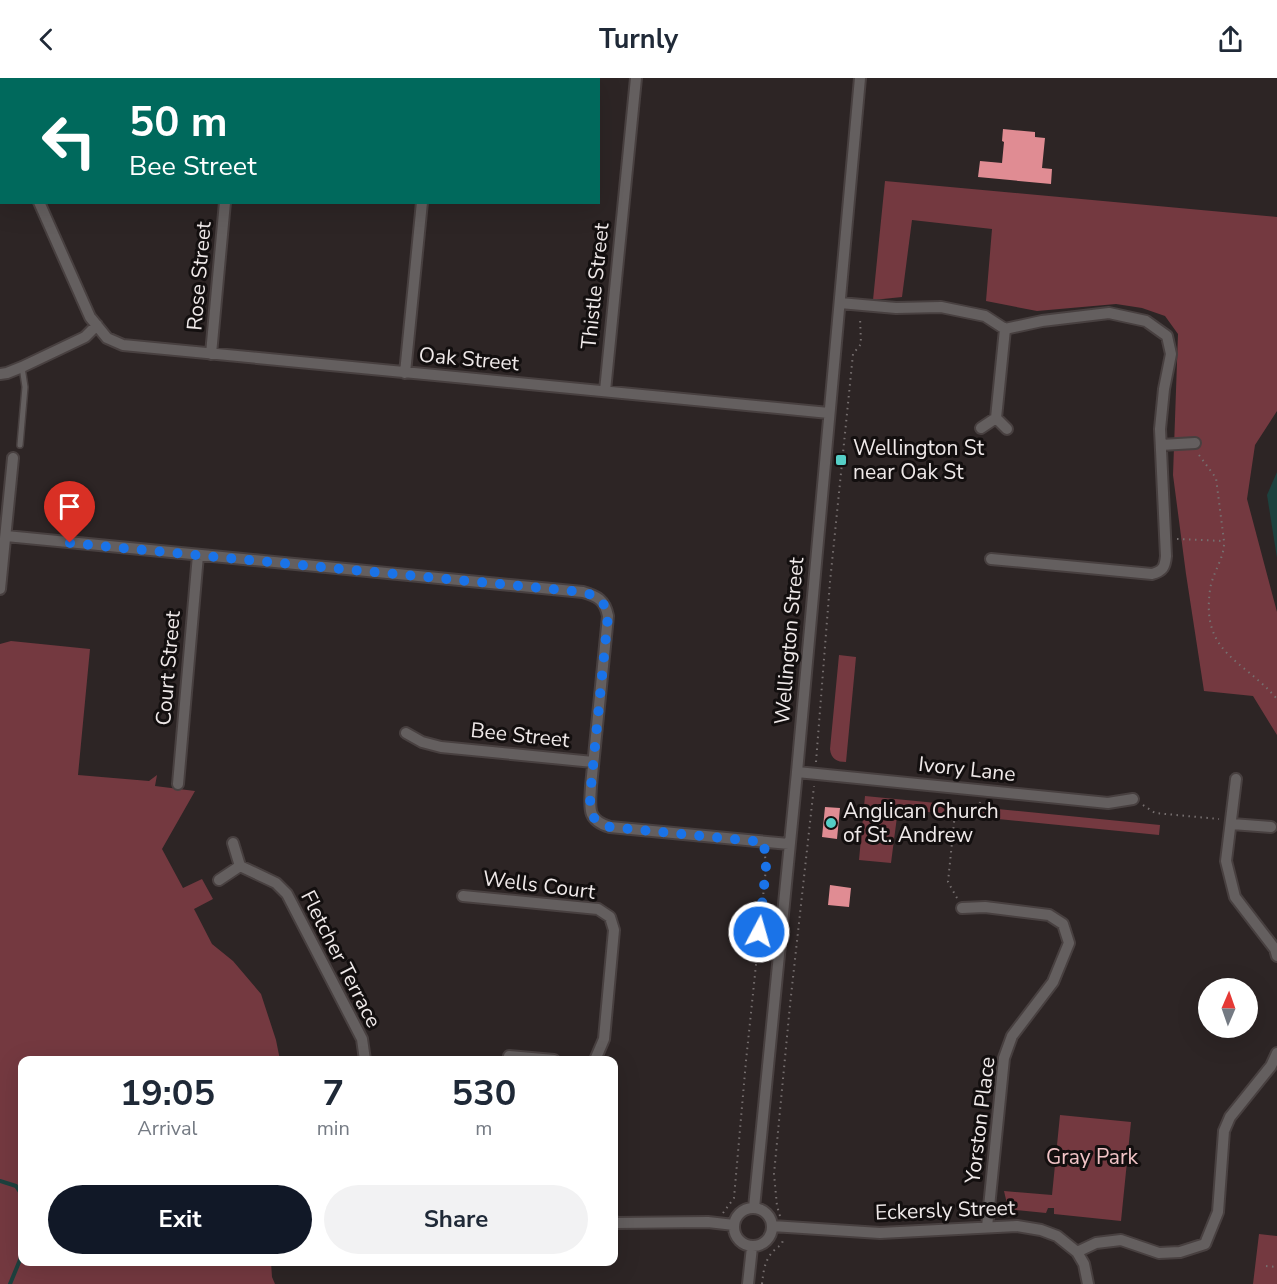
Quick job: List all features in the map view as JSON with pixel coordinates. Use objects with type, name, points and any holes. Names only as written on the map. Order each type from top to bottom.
[{"type":"street","name":"Thistle Street","points":[[605,391],[636,78]]},
{"type":"street","name":"Wellington Street","points":[[754,1208],[797,772],[860,78]]},
{"type":"street","points":[[0,374],[22,367],[85,337],[97,326],[90,317],[40,204]]},
{"type":"street","name":"Rose Street","points":[[211,354],[225,204]]},
{"type":"street","points":[[405,373],[422,204]]},
{"type":"street","points":[[840,303],[896,308],[941,307],[985,316],[1005,329],[1042,321],[1108,313],[1146,321],[1167,336],[1171,354],[1164,389],[1160,429],[1166,564],[1161,572],[1152,574],[991,558]]},
{"type":"street","name":"Oak Street","points":[[97,326],[107,338],[123,345],[829,413]]},
{"type":"street","points":[[996,418],[1005,329]]},
{"type":"street","points":[[981,428],[996,418]]},
{"type":"street","points":[[996,418],[1007,429]]},
{"type":"street","points":[[1161,445],[1192,443]]},
{"type":"street","points":[[0,590],[13,458]]},
{"type":"street","points":[[6,536],[571,591],[595,596],[604,604],[608,616],[593,762]]},
{"type":"street","name":"Court Street","points":[[178,784],[198,555]]},
{"type":"street","name":"Bee Street","points":[[406,733],[422,742],[441,747],[593,762],[590,809],[593,817],[601,825],[789,844]]},
{"type":"street","name":"Ivory Lane","points":[[797,772],[1108,802],[1133,799]]},
{"type":"street","points":[[1236,779],[1226,861],[1236,897],[1275,949],[1277,956]]},
{"type":"street","points":[[1232,824],[1271,827]]},
{"type":"street","points":[[219,880],[240,866],[233,843]]},
{"type":"street","name":"Fletcher Terrace","points":[[240,866],[276,883],[287,894],[362,1039],[364,1056]]},
{"type":"street","name":"Wells Court","points":[[463,896],[598,909],[609,917],[614,930],[604,1039],[597,1056]]},
{"type":"street","name":"Yorston Place","points":[[962,908],[985,906],[1049,915],[1063,924],[1069,943],[1053,982],[1012,1036],[1004,1058],[987,1227]]},
{"type":"street","points":[[1088,1284],[1084,1264],[1077,1252],[1096,1243],[1121,1240],[1159,1253],[1180,1252],[1205,1244],[1218,1212],[1224,1131],[1230,1117],[1271,1066],[1277,1053]]},
{"type":"street","points":[[754,1208],[761,1210],[778,1227],[767,1241],[752,1247],[738,1240],[734,1233],[734,1225],[740,1212],[754,1208]]},
{"type":"street","points":[[618,1223],[716,1222],[734,1225]]},
{"type":"street","name":"Eckersly Street","points":[[778,1227],[880,1233],[1017,1226],[1041,1230],[1057,1236],[1077,1252]]},
{"type":"street","points":[[748,1284],[752,1247]]},
{"type":"lane","points":[[20,445],[25,387],[22,367]]},
{"type":"path","points":[[762,1284],[764,1270],[771,1252],[782,1244],[778,1227],[774,1174],[815,774],[853,354],[861,344],[859,305]]},
{"type":"path","points":[[1192,443],[1215,478],[1224,541],[1224,551],[1211,583],[1209,617],[1212,631],[1228,655],[1277,699]]},
{"type":"path","points":[[1166,538],[1224,541]]},
{"type":"path","points":[[962,908],[948,882],[956,813],[978,812],[981,791]]},
{"type":"path","points":[[1133,799],[1155,813],[1226,820],[1232,824]]},
{"type":"path","points":[[716,1222],[734,1198],[766,868],[764,842]]},
{"type":"path","points":[[1266,1266],[1277,1267]]},
{"type":"green space","points":[[885,181],[1277,217],[1277,411],[1255,445],[1247,499],[1277,612],[1277,735],[1253,696],[1204,691],[1173,475],[1178,334],[1165,316],[1142,308],[1116,304],[1037,311],[986,301],[992,229],[912,220],[902,297],[873,300]]},
{"type":"green space","points":[[11,641],[90,649],[78,775],[149,781],[157,775],[155,786],[195,791],[162,849],[183,888],[202,879],[213,899],[194,909],[212,944],[233,961],[261,994],[279,1056],[18,1056],[18,1266],[271,1266],[275,1284],[0,1284],[0,644]]},
{"type":"green space","points":[[839,655],[856,657],[846,762],[835,759],[830,749]]},
{"type":"green space","points":[[865,796],[1160,825],[1159,835],[898,809],[891,863],[859,860]]},
{"type":"green space","name":"Gray Park","points":[[1060,1115],[1131,1122],[1121,1221],[1054,1214],[1054,1208],[1048,1208],[1046,1213],[1008,1208],[1004,1191],[1052,1195]]},
{"type":"green space","points":[[1259,1234],[1277,1236],[1277,1284],[1253,1284]]},
{"type":"water","points":[[1277,472],[1277,558],[1267,495]]},
{"type":"building","points":[[1003,129],[1035,132],[1035,137],[1045,138],[1042,168],[1052,169],[1051,184],[978,177],[980,161],[1002,163]]},
{"type":"building","name":"Anglican Church of St. Andrew","points":[[825,807],[840,808],[837,839],[822,837]]},
{"type":"building","points":[[830,885],[851,888],[849,907],[828,905]]},
{"type":"waterway","points":[[0,1181],[16,1186],[18,1189]]},
{"type":"waterway","points":[[10,1284],[18,1265]]},
{"type":"place","name":"Wellington St near Oak St","points":[[841,460]]},
{"type":"place","name":"Anglican Church of St. Andrew","points":[[831,823]]},
{"type":"route","points":[[70,543],[583,592],[595,596],[604,604],[608,616],[591,786],[590,809],[593,817],[601,825],[610,827],[764,842],[766,868],[759,932]]}]
